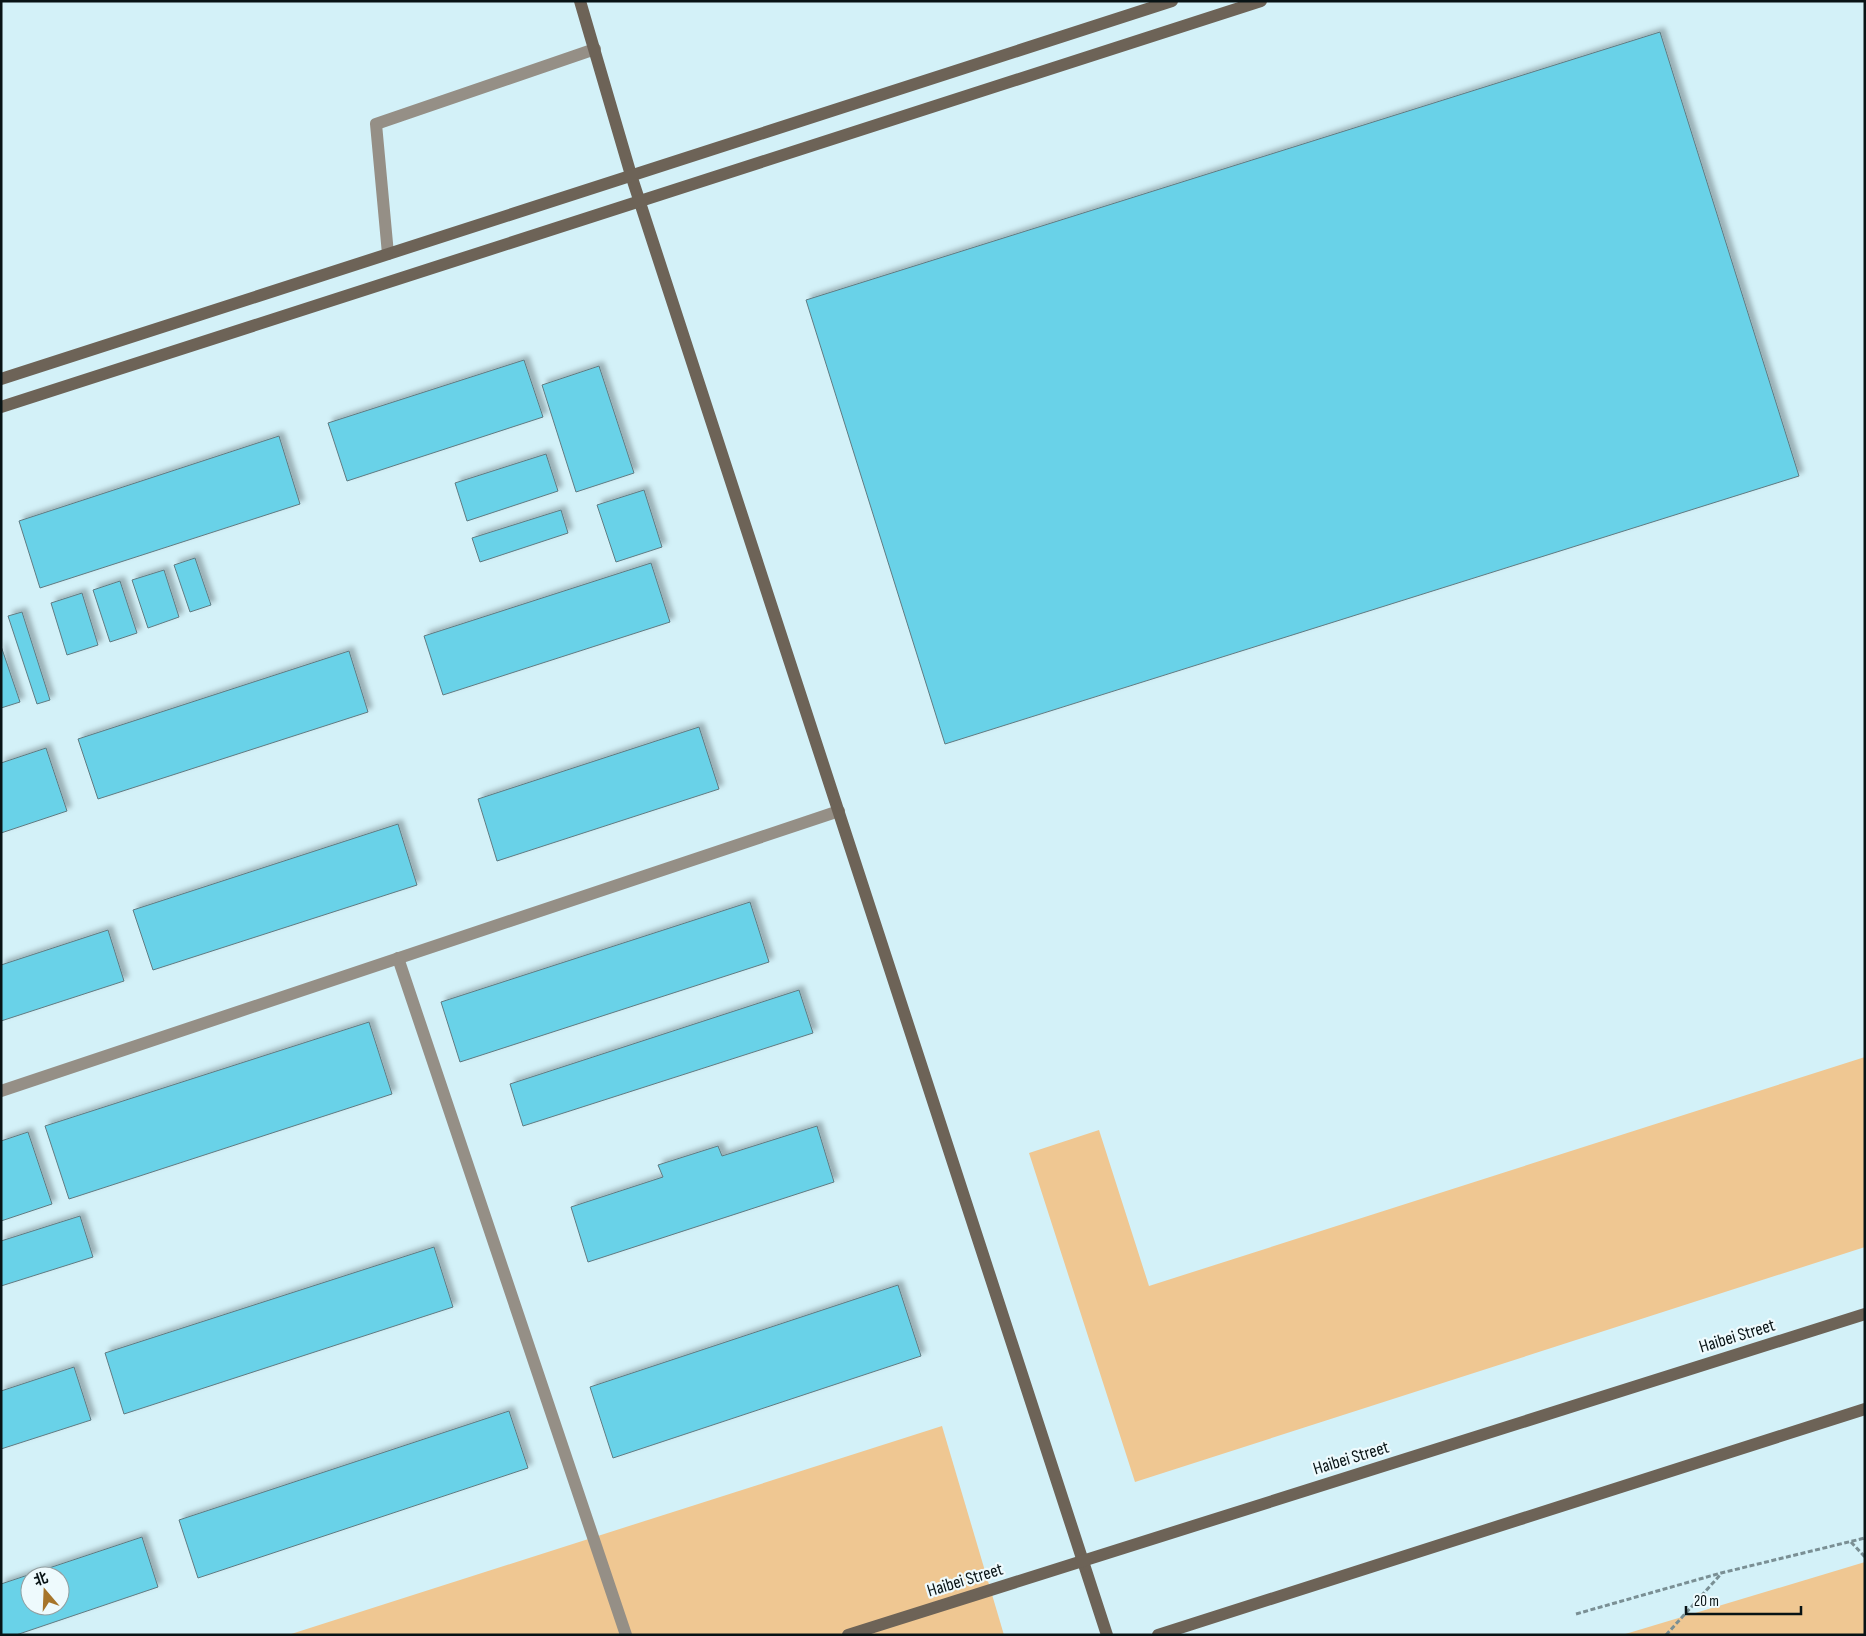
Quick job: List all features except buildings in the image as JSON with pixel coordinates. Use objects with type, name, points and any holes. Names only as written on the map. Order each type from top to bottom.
[{"type":"street","points":[[580,1],[631,175],[840,811],[1107,1635]]},
{"type":"street","points":[[1,379],[1172,1]]},
{"type":"street","points":[[1,407],[1261,1]]},
{"type":"street","points":[[388,254],[376,124],[595,49]]},
{"type":"street","points":[[1,1091],[840,811]]},
{"type":"street","points":[[398,958],[626,1635]]},
{"type":"street","name":"Haibei Street","points":[[848,1635],[1865,1314]]},
{"type":"street","points":[[1158,1635],[1865,1409]]},
{"type":"path","points":[[1576,1614],[1721,1573],[1865,1538]]},
{"type":"path","points":[[1851,1542],[1865,1557]]},
{"type":"path","points":[[1666,1635],[1721,1573]]},
{"type":"shaded area","points":[[1865,1057],[1865,1247],[1135,1482],[1029,1153],[1099,1130],[1149,1286]]},
{"type":"shaded area","points":[[942,1426],[1004,1635],[288,1635]]},
{"type":"shaded area","points":[[1865,1562],[1865,1635],[1622,1635]]}]
